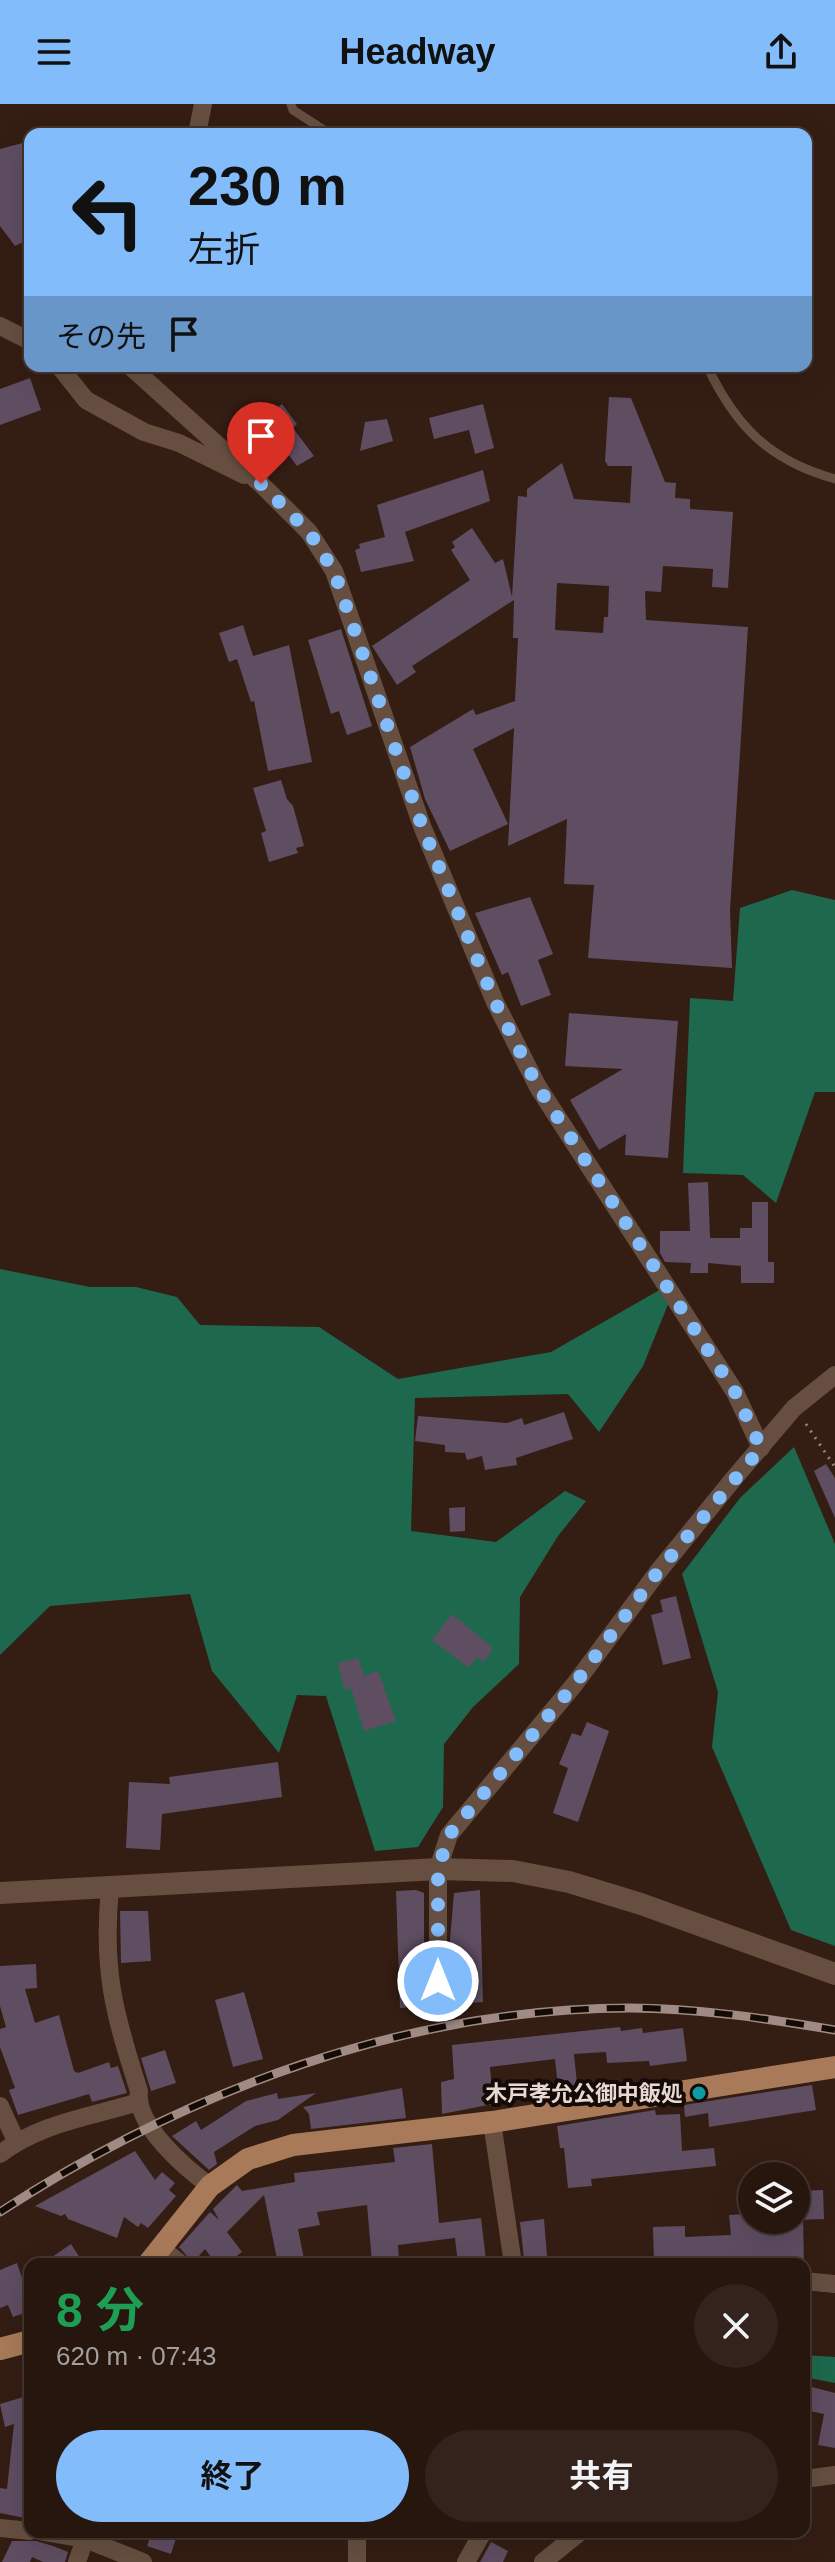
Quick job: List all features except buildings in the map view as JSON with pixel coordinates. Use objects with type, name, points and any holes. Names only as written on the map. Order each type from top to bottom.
[{"type":"main road","points":[[154,2256],[210,2186],[248,2159],[293,2145],[492,2122],[835,2067]]},
{"type":"main road","points":[[0,2349],[24,2343]]},
{"type":"street","points":[[198,128],[203,104]]},
{"type":"street","points":[[0,326],[24,338]]},
{"type":"street","points":[[64,372],[86,400],[144,432],[179,443],[261,484]]},
{"type":"street","points":[[137,372],[261,484],[309,532],[334,571],[422,826],[495,1002],[538,1087],[735,1392],[761,1448]]},
{"type":"street","points":[[438,1981],[438,1869],[449,1835],[574,1685],[657,1573],[794,1408],[835,1375]]},
{"type":"street","points":[[0,1893],[438,1869],[513,1871],[569,1882],[835,1974]]},
{"type":"street","points":[[110,1888],[106,1930],[108,1977],[139,2091],[138,2102],[173,2155],[210,2186]]},
{"type":"street","points":[[0,2154],[16,2141],[50,2126],[138,2102]]},
{"type":"street","points":[[0,2106],[16,2141]]},
{"type":"street","points":[[492,2122],[512,2258]]},
{"type":"street","points":[[810,2282],[835,2284]]},
{"type":"street","points":[[810,2478],[835,2475]]},
{"type":"street","points":[[0,2528],[24,2530]]},
{"type":"street","points":[[79,2538],[143,2562]]},
{"type":"street","points":[[357,2538],[357,2562]]},
{"type":"street","points":[[466,2562],[480,2538]]},
{"type":"street","points":[[543,2562],[573,2538]]},
{"type":"street","points":[[77,2562],[85,2539]]},
{"type":"lane","points":[[291,104],[293,110],[321,128]]},
{"type":"lane","points":[[710,372],[722,397],[745,429],[784,461],[835,479]]},
{"type":"path","points":[[794,1408],[835,1467]]},
{"type":"green space","points":[[792,890],[835,900],[835,1092],[815,1092],[776,1203],[743,1175],[683,1173],[690,998],[733,1001],[740,908]]},
{"type":"green space","points":[[0,1269],[90,1287],[136,1287],[177,1297],[200,1325],[319,1327],[398,1379],[551,1352],[663,1288],[669,1302],[643,1366],[599,1432],[568,1394],[415,1398],[411,1531],[496,1542],[565,1491],[586,1501],[558,1536],[520,1597],[519,1664],[473,1707],[444,1744],[443,1807],[418,1847],[375,1851],[326,1696],[297,1695],[279,1753],[212,1671],[190,1594],[50,1606],[0,1655]]},
{"type":"green space","points":[[794,1447],[835,1544],[835,1946],[791,1930],[712,1747],[718,1692],[682,1574],[740,1498]]},
{"type":"green space","points":[[810,2355],[835,2357],[835,2383],[810,2378]]},
{"type":"railway","points":[[0,2212],[71,2168],[222,2094],[301,2065],[382,2041],[464,2023],[547,2012],[656,2008],[759,2018],[835,2030]]},
{"type":"place","name":"木戸孝允公御中飯処","points":[[699,2093]]},
{"type":"route","points":[[261,484],[309,532],[334,571],[422,826],[495,1002],[538,1087],[621,1220],[735,1392],[761,1448],[657,1573],[574,1685],[449,1835],[438,1869],[438,1981]]}]
